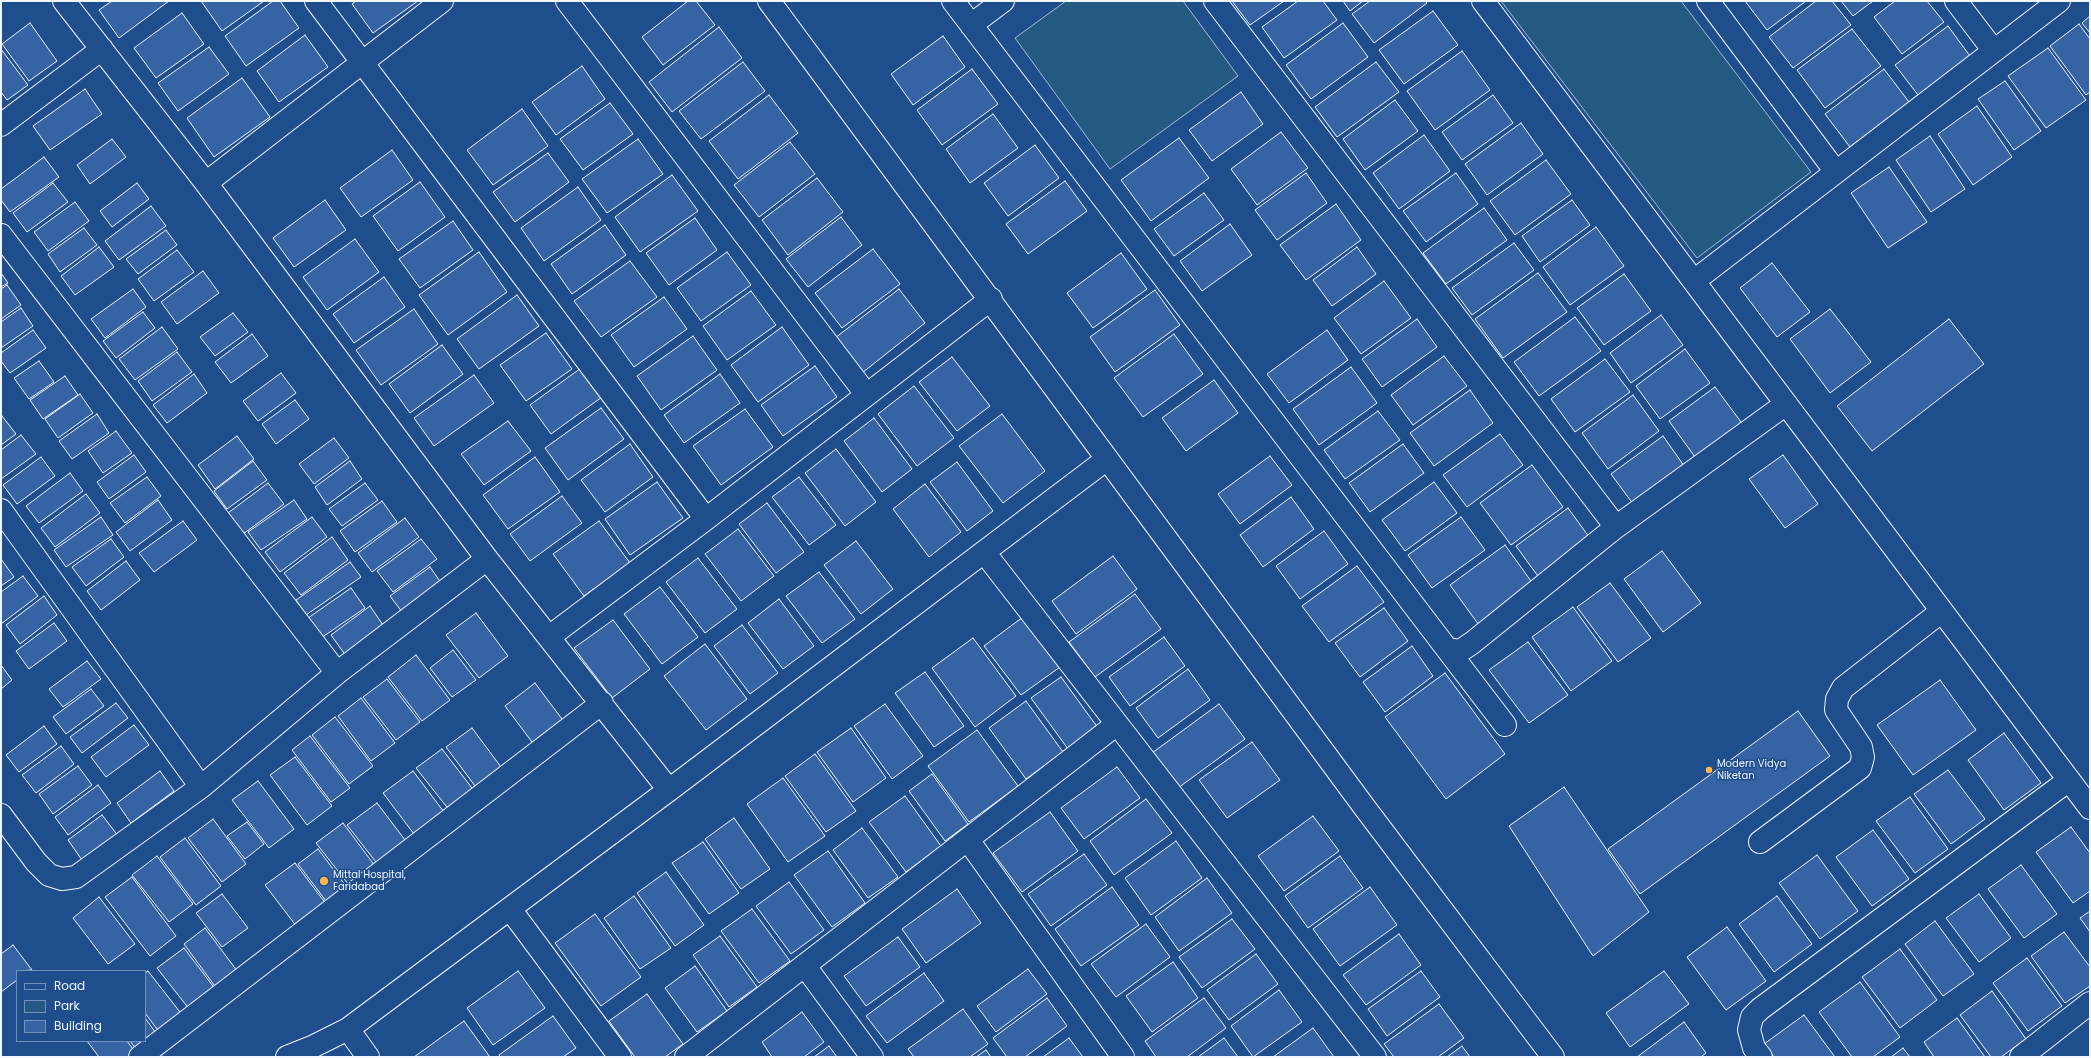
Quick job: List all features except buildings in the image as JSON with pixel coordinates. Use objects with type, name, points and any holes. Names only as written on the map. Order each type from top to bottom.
[{"type":"street","points":[[64,1],[206,183],[487,559],[669,790]]},
{"type":"street","points":[[316,1],[706,519]]},
{"type":"street","points":[[206,183],[363,64],[442,1]]},
{"type":"street","points":[[567,1],[866,394]]},
{"type":"street","points":[[770,1],[991,299],[1360,802],[1553,1057]]},
{"type":"street","points":[[953,1],[1505,725]]},
{"type":"street","points":[[971,25],[1003,1]]},
{"type":"street","points":[[1215,1],[1616,527]]},
{"type":"street","points":[[1483,1],[2090,808]]},
{"type":"street","points":[[1708,1],[1836,172]]},
{"type":"street","points":[[1956,1],[1994,51]]},
{"type":"street","points":[[1694,281],[2060,1]]},
{"type":"street","points":[[1,125],[102,50]]},
{"type":"street","points":[[1,235],[337,673]]},
{"type":"street","points":[[549,637],[706,519],[991,299]]},
{"type":"street","points":[[1448,649],[1460,651],[1472,643],[1616,527],[1786,404]]},
{"type":"street","points":[[287,1057],[312,1047],[348,1029],[669,790],[1107,459]]},
{"type":"street","points":[[1,510],[201,787]]},
{"type":"street","points":[[984,552],[1375,1057]]},
{"type":"street","points":[[1,815],[36,862],[49,875],[62,879],[76,877],[201,787],[337,673],[487,559]]},
{"type":"street","points":[[1760,842],[1860,768],[1863,757],[1861,747],[1836,710],[1837,699],[1844,688],[1852,681],[1942,611]]},
{"type":"street","points":[[140,1057],[602,704]]},
{"type":"street","points":[[686,1057],[1117,724]]},
{"type":"street","points":[[1761,1057],[1754,1048],[1749,1030],[1752,1017],[1760,1009],[2069,780]]},
{"type":"street","points":[[968,840],[1123,1057]]},
{"type":"street","points":[[510,909],[620,1057]]},
{"type":"street","points":[[805,966],[872,1057]]},
{"type":"street","points":[[2021,1057],[2090,1003]]},
{"type":"street","points":[[348,1029],[368,1057]]},
{"type":"green space","points":[[1066,1],[1183,1],[1238,76],[1110,169],[1015,38]]},
{"type":"green space","points":[[1501,1],[1681,1],[1811,172],[1697,258]]},
{"type":"place","name":"Modern Vidya Niketan","points":[[1709,770]]},
{"type":"place","name":"Mittal Hospital, Faridabad","points":[[324,881]]}]
